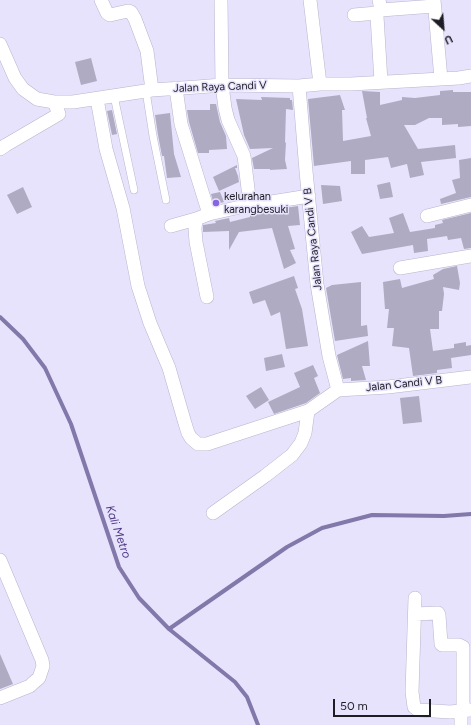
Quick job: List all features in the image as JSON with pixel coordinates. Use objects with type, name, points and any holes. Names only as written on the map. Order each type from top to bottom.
[{"type":"street","points":[[101,0],[107,13],[110,15],[128,11],[131,12],[135,19],[146,51],[149,91]]},
{"type":"street","points":[[221,0],[222,85],[228,120],[244,156],[250,205]]},
{"type":"street","points":[[310,0],[320,84]]},
{"type":"street","points":[[354,14],[379,8],[434,3],[441,79]]},
{"type":"street","points":[[379,8],[381,82]]},
{"type":"street","name":"Jalan Raya Candi V","points":[[0,44],[15,78],[23,89],[37,99],[54,102],[73,102],[149,91],[222,85],[299,86],[441,79],[471,76]]},
{"type":"street","name":"Jalan Raya Candi V B","points":[[299,86],[317,284],[329,356],[338,390]]},
{"type":"street","points":[[176,88],[181,124],[209,214]]},
{"type":"street","points":[[97,99],[106,149],[123,208],[138,286],[157,342],[169,368],[191,438],[198,444],[207,444],[308,411],[338,390]]},
{"type":"street","points":[[0,149],[59,114],[54,102]]},
{"type":"street","points":[[171,226],[209,214],[250,205],[309,196]]},
{"type":"street","points":[[427,216],[471,205]]},
{"type":"street","points":[[196,219],[196,242],[207,297]]},
{"type":"street","points":[[400,268],[471,256]]},
{"type":"street","name":"Jalan Candi V B","points":[[338,390],[388,387],[471,377]]},
{"type":"street","points":[[212,513],[292,455],[301,443],[305,433],[308,411]]},
{"type":"street","points":[[0,560],[4,582],[42,660],[43,666],[39,678],[30,686],[0,698]]},
{"type":"street","points":[[415,598],[412,692],[414,707],[418,710],[465,710]]},
{"type":"street","points":[[415,614],[438,614],[442,645],[459,645],[463,648],[465,710],[461,725]]},
{"type":"lane","points":[[149,91],[153,136],[166,200]]},
{"type":"lane","points":[[114,96],[134,190]]},
{"type":"building","points":[[91,58],[97,81],[81,85],[75,62]]},
{"type":"building","points":[[453,90],[453,92],[471,92],[471,126],[458,127],[458,124],[442,125],[442,118],[429,118],[415,125],[404,125],[418,149],[455,145],[456,158],[421,162],[424,175],[410,178],[407,164],[391,168],[388,157],[365,160],[365,174],[351,174],[351,161],[314,166],[308,99],[340,95],[345,110],[342,110],[343,141],[371,136],[366,118],[362,91],[380,92],[380,105],[402,100],[402,97],[415,98],[440,95],[440,91]]},
{"type":"building","points":[[261,97],[290,98],[290,100],[292,100],[293,110],[286,109],[285,160],[287,169],[254,169],[252,158],[273,148],[250,149],[244,135],[236,99],[262,100]]},
{"type":"building","points":[[210,104],[216,104],[220,122],[226,136],[227,149],[209,150],[209,153],[198,153],[187,110],[210,110]]},
{"type":"building","points":[[112,110],[117,134],[112,135],[107,111]]},
{"type":"building","points":[[170,113],[174,154],[181,177],[167,178],[155,115]]},
{"type":"building","points":[[471,158],[471,197],[441,204],[440,199],[456,193],[452,180],[460,178],[459,160]]},
{"type":"building","points":[[237,165],[237,168],[235,168],[239,182],[219,191],[213,177]]},
{"type":"building","points":[[390,182],[393,197],[380,199],[377,185]]},
{"type":"building","points":[[321,185],[340,186],[342,201],[323,204]]},
{"type":"building","points":[[23,187],[32,207],[17,214],[7,195]]},
{"type":"building","points":[[220,192],[224,202],[214,205],[211,194]]},
{"type":"building","points":[[298,206],[300,225],[288,226],[295,249],[290,250],[296,263],[284,269],[272,228],[239,232],[229,250],[229,231],[203,232],[203,225],[216,223],[215,221],[229,218],[230,222],[250,217],[250,213]]},
{"type":"building","points":[[403,213],[410,232],[435,228],[435,225],[443,223],[442,220],[471,213],[471,248],[464,249],[461,238],[448,240],[447,236],[427,239],[428,251],[414,253],[413,245],[362,254],[351,232],[362,226],[369,237],[394,233],[389,218]]},
{"type":"building","points":[[457,266],[460,283],[459,290],[443,287],[444,294],[442,311],[439,311],[439,329],[430,329],[433,351],[454,348],[454,344],[466,342],[466,346],[471,345],[471,355],[451,358],[452,368],[437,370],[437,373],[413,376],[409,348],[392,346],[394,328],[387,328],[389,309],[385,309],[383,282],[400,279],[402,288],[434,279],[433,275],[443,269]]},
{"type":"building","points":[[294,276],[298,288],[295,289],[302,309],[308,346],[286,349],[280,312],[271,316],[265,300],[253,304],[249,292]]},
{"type":"building","points":[[361,282],[361,326],[367,325],[368,336],[335,341],[326,288],[332,285]]},
{"type":"building","points":[[368,341],[370,366],[362,366],[366,380],[351,381],[351,378],[343,379],[337,355]]},
{"type":"building","points":[[282,354],[285,367],[266,371],[264,358]]},
{"type":"building","points":[[313,365],[318,376],[314,378],[320,393],[306,403],[274,414],[268,402],[300,387],[294,373]]},
{"type":"building","points":[[261,387],[269,400],[255,409],[246,396]]},
{"type":"building","points":[[419,396],[422,422],[403,424],[400,398]]},
{"type":"building","points":[[0,654],[13,684],[0,689]]},
{"type":"waterway","name":"Kali Metro","points":[[0,317],[23,339],[45,368],[71,424],[119,567],[139,598],[169,629],[235,682],[247,697],[258,725]]},
{"type":"waterway","points":[[169,629],[287,547],[322,528],[372,515],[444,516],[471,514]]},
{"type":"place","name":"kelurahan karangbesuki","points":[[216,203]]}]
